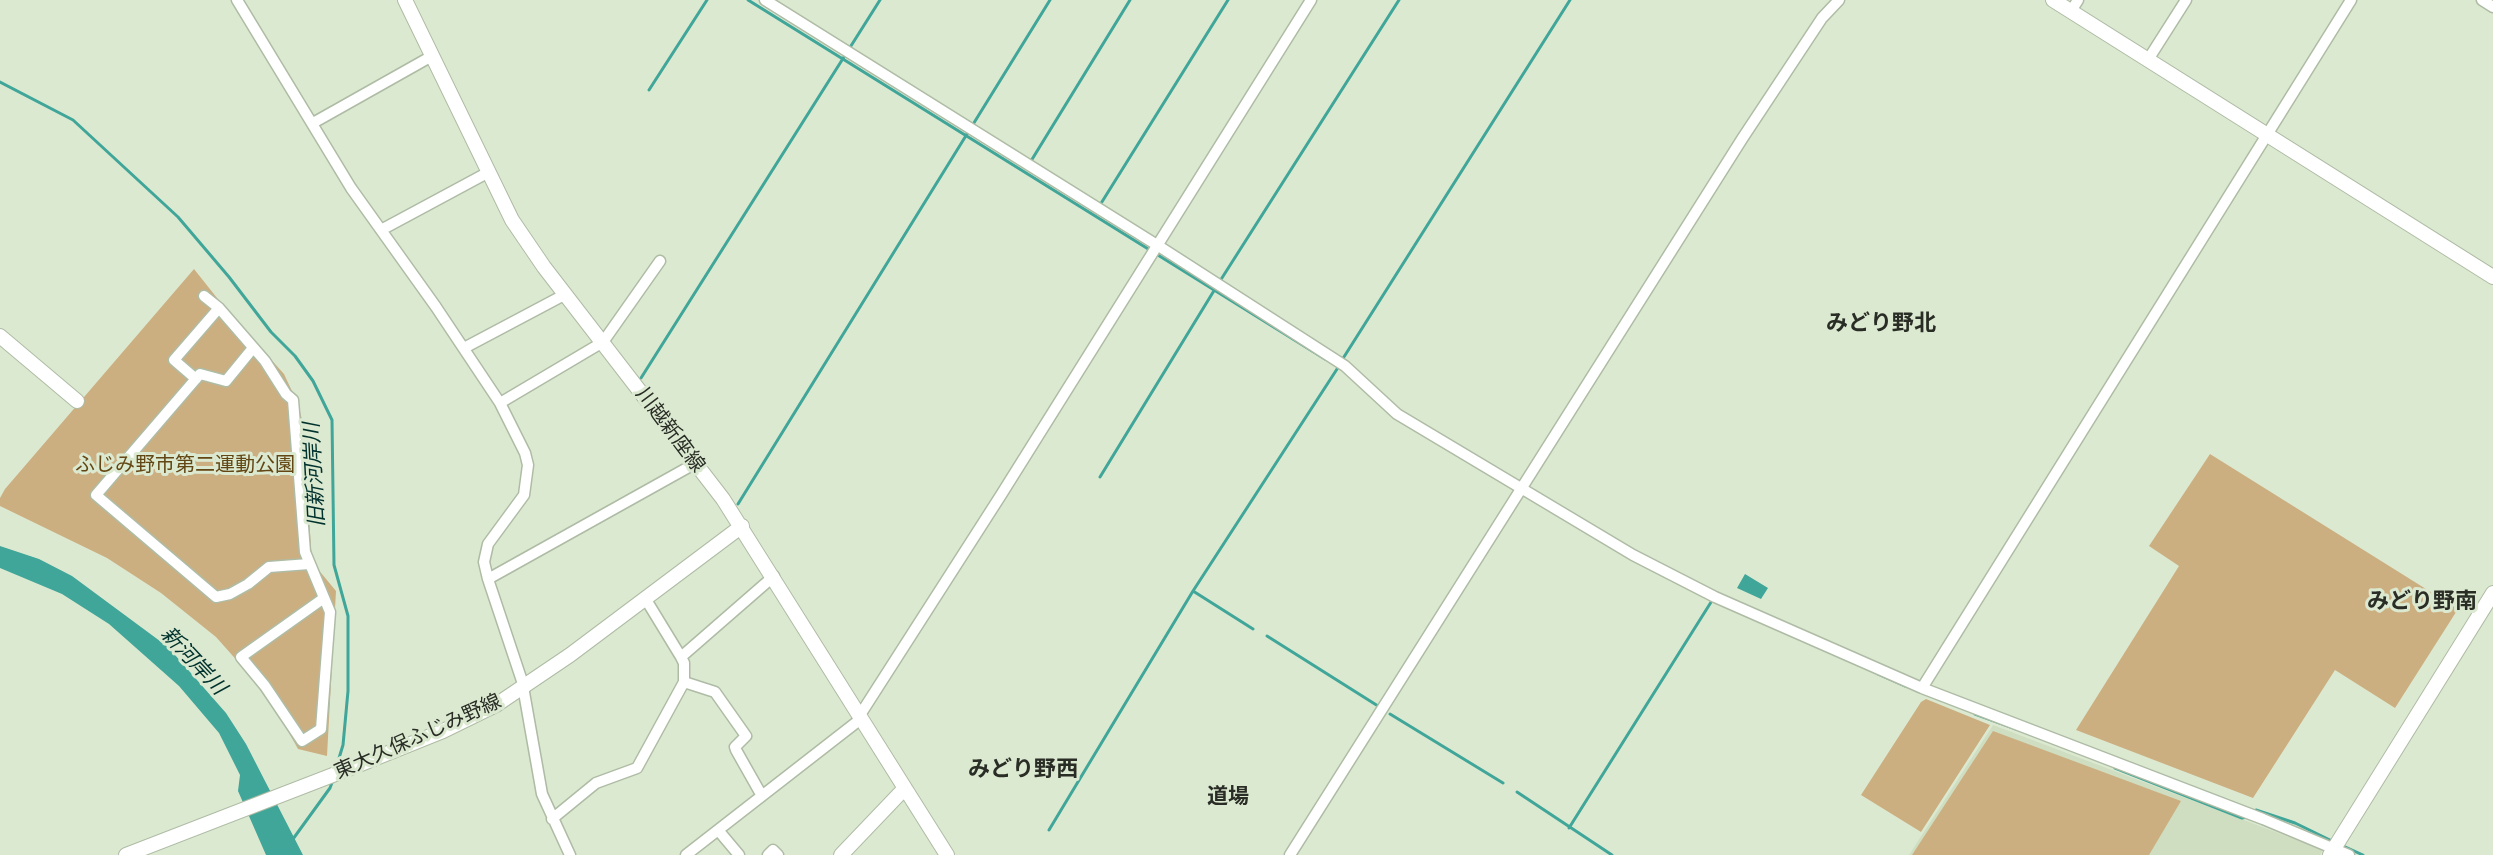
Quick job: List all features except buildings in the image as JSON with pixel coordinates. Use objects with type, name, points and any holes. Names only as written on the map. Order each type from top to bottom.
[{"type":"main road","name":"川越新座線","points":[[405,0],[487,173],[512,220],[564,295],[603,342],[742,526],[947,855]]},
{"type":"main road","points":[[2053,0],[2074,6],[2145,59],[2493,277]]},
{"type":"main road","points":[[0,336],[77,400]]},
{"type":"main road","name":"東大久保ふじみ野線","points":[[126,855],[351,768],[470,719],[524,688],[742,526]]},
{"type":"main road","points":[[2332,852],[2493,593]]},
{"type":"main road","points":[[842,855],[905,788]]},
{"type":"street","points":[[238,0],[351,188],[500,403],[525,453],[528,465],[524,495],[488,544],[484,562],[524,688],[542,794],[570,855]]},
{"type":"street","points":[[765,0],[1157,245],[1345,366],[1397,414],[1613,543],[1706,592],[1922,688],[2332,852],[2349,855]]},
{"type":"street","points":[[686,855],[861,717],[1311,0]]},
{"type":"street","points":[[1290,855],[1523,490],[1742,139],[1822,18],[1839,0]]},
{"type":"street","points":[[2145,59],[2151,55],[2186,0]]},
{"type":"street","points":[[1922,688],[2351,0]]},
{"type":"street","points":[[2482,0],[2493,7]]},
{"type":"street","points":[[313,123],[432,56]]},
{"type":"street","points":[[381,230],[487,173]]},
{"type":"street","points":[[500,403],[603,342],[660,261]]},
{"type":"street","points":[[464,348],[564,295]]},
{"type":"street","points":[[204,296],[219,308],[254,348],[286,394],[293,400],[305,552],[330,612],[321,729],[302,741],[265,686],[241,657],[324,598]]},
{"type":"street","points":[[196,379],[174,360],[219,308]]},
{"type":"street","points":[[254,348],[226,381],[200,374],[96,495],[216,597],[230,594],[248,584],[269,567],[309,564]]},
{"type":"street","points":[[488,579],[696,464]]},
{"type":"street","points":[[681,657],[774,576]]},
{"type":"street","points":[[552,819],[596,783],[637,768],[684,682],[684,663],[645,598]]},
{"type":"street","points":[[684,682],[715,692],[746,736],[735,747],[762,796]]},
{"type":"street","points":[[718,830],[739,855]]},
{"type":"street","points":[[768,855],[774,850],[778,855]]},
{"type":"shaded area","points":[[1993,725],[2323,850],[2320,855],[1909,855]]},
{"type":"green space","name":"ふじみ野市第二運動公園","points":[[194,269],[225,308],[284,374],[298,404],[307,439],[306,473],[312,562],[336,591],[327,756],[298,749],[283,722],[248,673],[216,637],[161,593],[107,558],[0,506],[0,498],[5,489]]},
{"type":"green space","points":[[2210,454],[2458,609],[2395,708],[2335,670],[2253,798],[2076,730],[2179,566],[2149,546]]},
{"type":"green space","points":[[1926,699],[1990,725],[1921,832],[1861,795],[1921,702]]},
{"type":"green space","points":[[1993,731],[2181,801],[2149,855],[1912,855]]},
{"type":"water","points":[[0,546],[39,559],[72,576],[168,647],[226,713],[246,744],[303,855],[266,855],[238,791],[240,775],[219,733],[179,686],[109,624],[62,594],[0,568]]},
{"type":"water","points":[[1745,574],[1768,588],[1761,599],[1737,588]]},
{"type":"waterway","points":[[649,90],[707,0]]},
{"type":"waterway","points":[[748,0],[1325,359]]},
{"type":"waterway","points":[[641,378],[880,0]]},
{"type":"waterway","points":[[972,126],[1050,0]]},
{"type":"waterway","points":[[1031,161],[1130,0]]},
{"type":"waterway","points":[[1100,205],[1228,0]]},
{"type":"waterway","points":[[1220,281],[1399,0]]},
{"type":"waterway","points":[[1342,360],[1570,0]]},
{"type":"waterway","name":"旧新河岸川","points":[[0,82],[73,120],[178,217],[229,277],[271,332],[295,356],[313,381],[332,420],[334,565],[348,616],[348,691],[343,745],[336,768]]},
{"type":"waterway","points":[[738,504],[967,134]]},
{"type":"waterway","points":[[1100,477],[1215,289]]},
{"type":"waterway","points":[[1049,830],[1193,591],[1339,366]]},
{"type":"waterway","points":[[1193,591],[1253,629]]},
{"type":"waterway","points":[[1569,828],[1713,599]]},
{"type":"waterway","points":[[1267,636],[1378,706]]},
{"type":"waterway","points":[[1878,674],[1905,686]]},
{"type":"waterway","points":[[1390,714],[1503,783]]},
{"type":"waterway","points":[[1975,714],[2019,730]]},
{"type":"waterway","points":[[2115,768],[2242,818],[2248,817]]},
{"type":"waterway","name":"旧新河岸川","points":[[293,839],[330,788],[333,780]]},
{"type":"waterway","points":[[1517,792],[1612,855]]},
{"type":"waterway","points":[[2253,813],[2256,810],[2295,823],[2332,841]]},
{"type":"waterway","points":[[2341,845],[2363,855]]},
{"type":"district","name":"みどり野北","points":[[1881,324]]},
{"type":"district","name":"みどり野南","points":[[2422,602]]},
{"type":"district","name":"みどり野西","points":[[1023,770]]},
{"type":"district","name":"道場","points":[[1228,797]]},
{"type":"water label","name":"新河岸川","points":[[193,661]]}]
